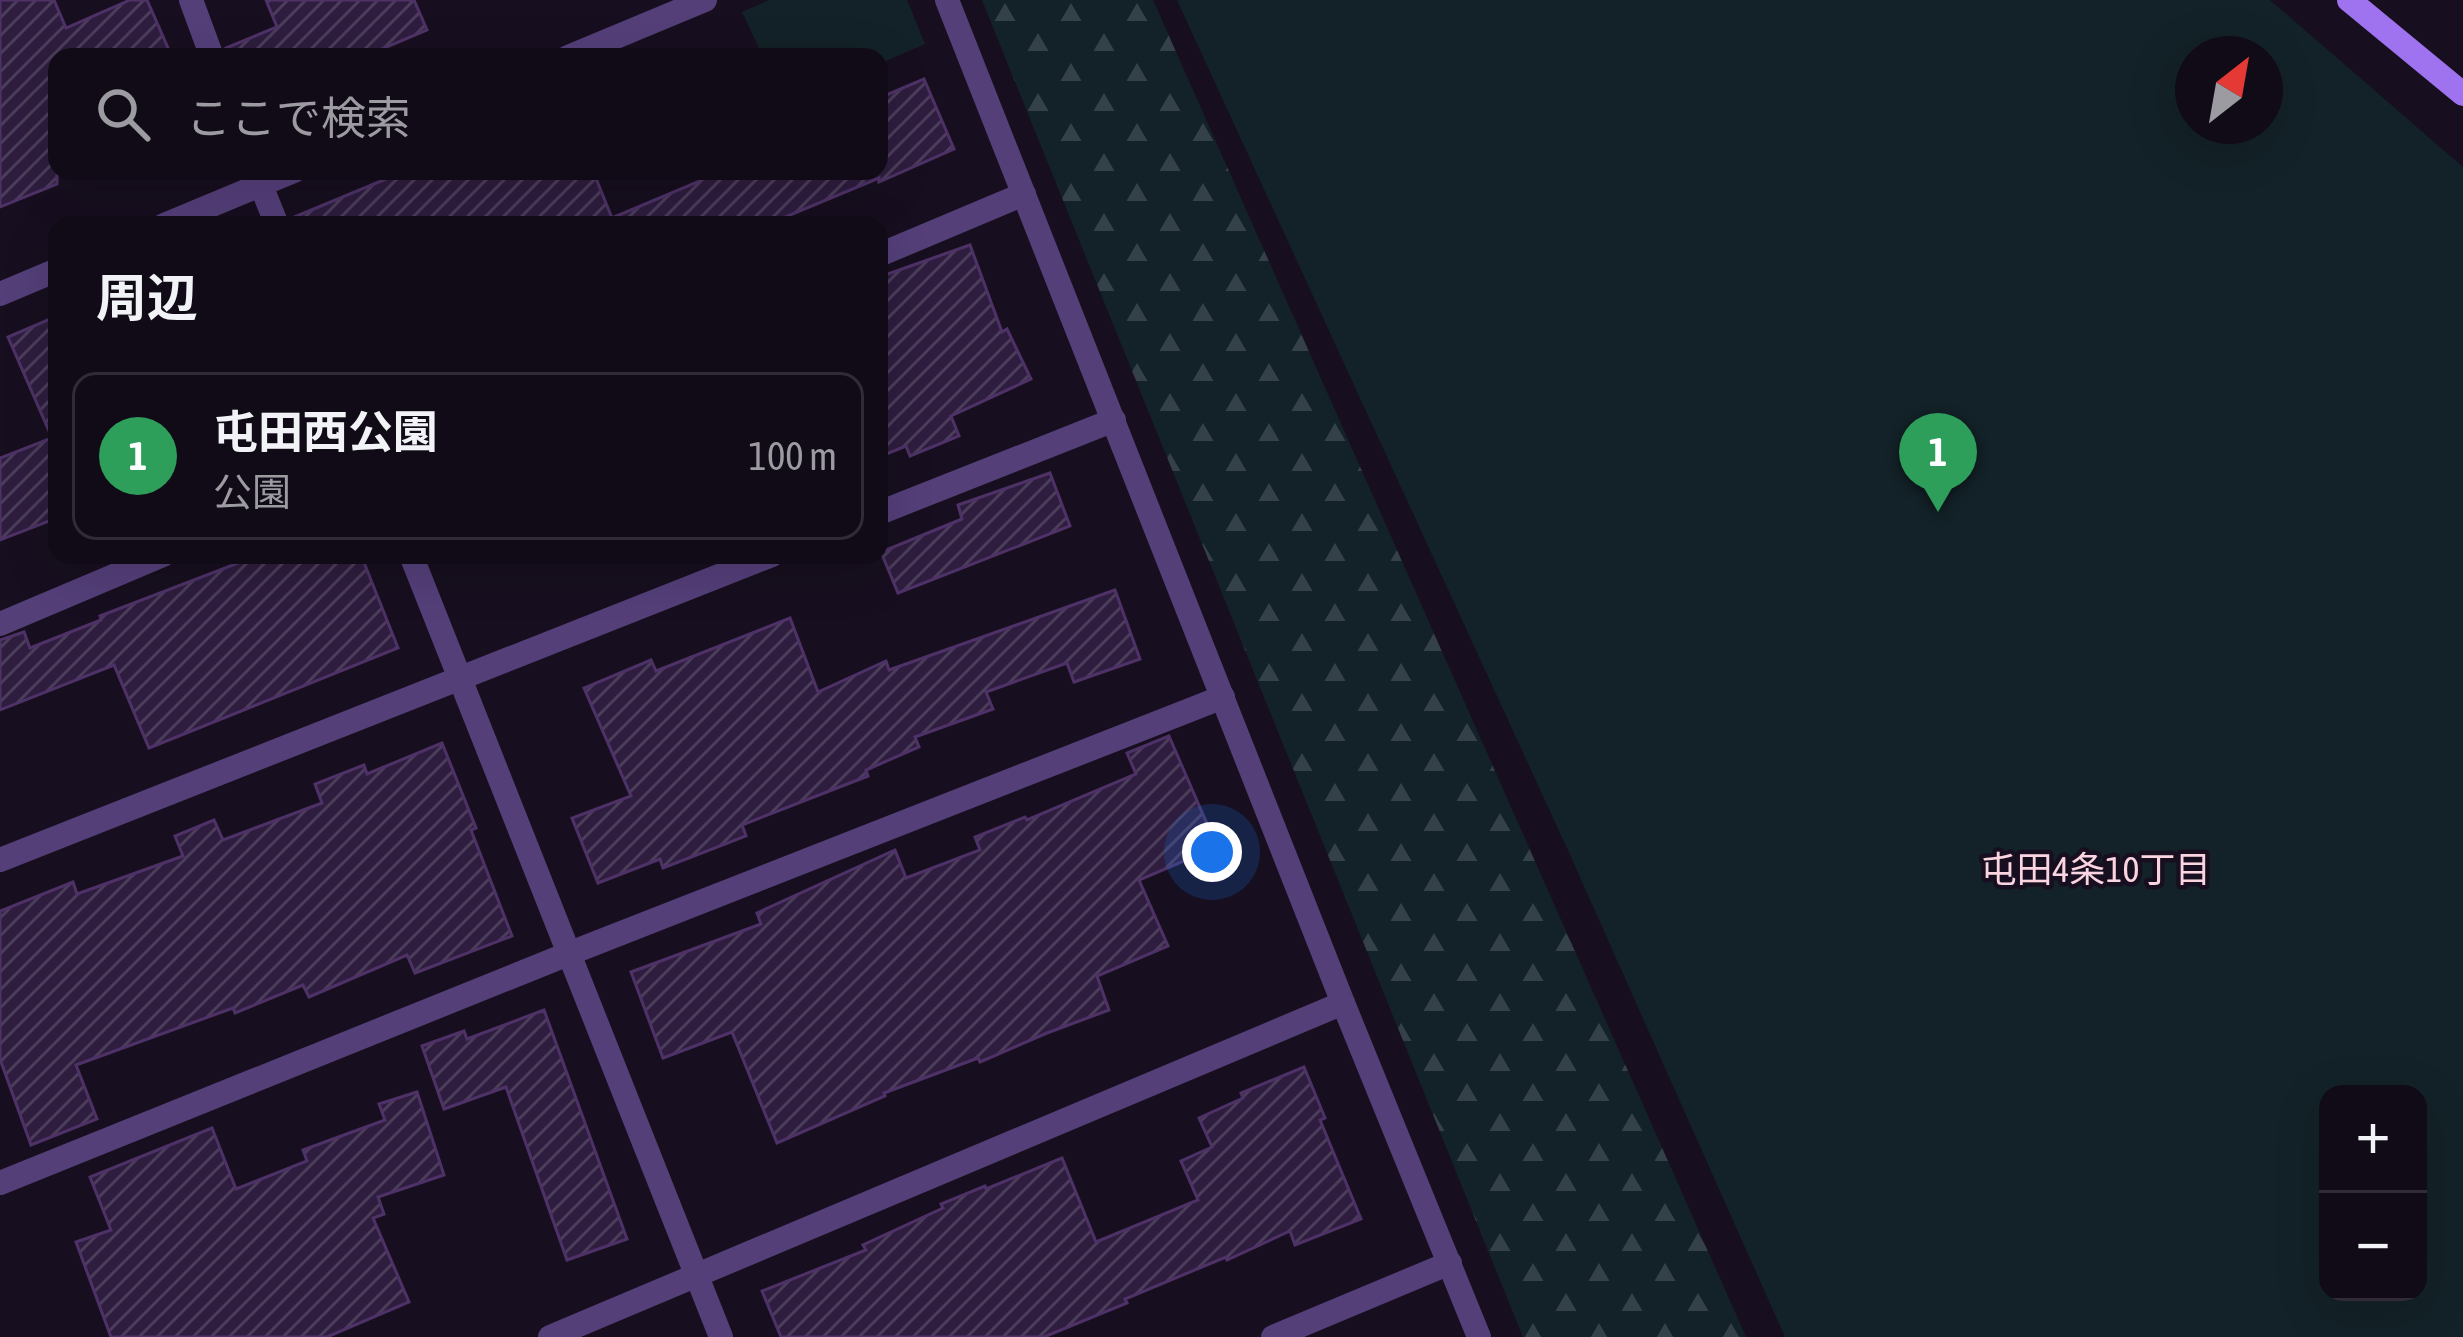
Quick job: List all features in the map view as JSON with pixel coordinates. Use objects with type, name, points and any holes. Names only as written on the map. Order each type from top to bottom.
[{"type":"street","points":[[191,0],[209,48]]},
{"type":"street","points":[[590,48],[705,0]]},
{"type":"street","points":[[947,0],[1479,1337]]},
{"type":"street","points":[[2349,0],[2463,94]]},
{"type":"street","points":[[182,216],[254,180]]},
{"type":"street","points":[[259,180],[273,216]]},
{"type":"street","points":[[888,251],[1024,194]]},
{"type":"street","points":[[0,294],[48,274]]},
{"type":"street","points":[[888,509],[1114,420]]},
{"type":"street","points":[[0,624],[142,564]]},
{"type":"street","points":[[415,564],[721,1337]]},
{"type":"street","points":[[0,860],[749,564]]},
{"type":"street","points":[[0,1183],[1223,698]]},
{"type":"street","points":[[550,1337],[1343,1003]]},
{"type":"street","points":[[1274,1337],[1450,1263]]},
{"type":"green space","points":[[769,0],[907,0],[925,44],[888,60],[888,48],[759,48],[742,12]]},
{"type":"green space","points":[[982,0],[1153,0],[1746,1337],[1523,1337]]},
{"type":"green space","points":[[1177,0],[2270,0],[2463,167],[2463,1337],[1785,1337],[1571,857]]},
{"type":"building","points":[[0,0],[54,0],[66,28],[130,0],[147,0],[168,48],[48,48],[48,180],[57,180],[57,184],[0,207]]},
{"type":"building","points":[[266,0],[414,0],[427,30],[384,48],[226,48],[277,27]]},
{"type":"building","points":[[924,79],[954,149],[888,178],[888,94]]},
{"type":"building","points":[[383,180],[597,180],[611,216],[297,216]]},
{"type":"building","points":[[874,180],[788,216],[617,216],[700,181]]},
{"type":"building","points":[[970,245],[1002,332],[1007,329],[1031,379],[951,416],[959,436],[910,456],[906,446],[888,453],[888,274]]},
{"type":"building","points":[[48,320],[48,429],[8,337]]},
{"type":"building","points":[[48,440],[48,521],[0,540],[0,458]]},
{"type":"building","points":[[1050,473],[1070,526],[898,593],[886,564],[888,549],[962,519],[958,505]]},
{"type":"building","points":[[236,564],[365,564],[398,648],[149,748],[114,665],[0,710],[0,640],[24,632],[30,648],[101,620],[100,616]]},
{"type":"building","points":[[1115,590],[1140,659],[1074,682],[1067,663],[986,692],[993,709],[915,737],[919,747],[866,770],[868,776],[742,825],[746,836],[663,868],[660,859],[598,883],[572,818],[631,796],[584,688],[651,660],[656,671],[790,618],[818,692],[886,661],[889,670]]},
{"type":"building","points":[[1169,736],[1217,847],[1139,880],[1168,946],[1097,976],[1109,1010],[980,1062],[978,1058],[884,1093],[777,1143],[732,1032],[663,1058],[631,972],[761,924],[757,913],[895,850],[906,878],[980,850],[975,837],[1136,774],[1127,753]]},
{"type":"building","points":[[442,743],[512,936],[415,973],[407,955],[309,997],[303,985],[235,1013],[233,1008],[76,1065],[97,1119],[31,1145],[0,1059],[0,911],[73,882],[77,894],[183,856],[175,836],[214,820],[223,840],[322,803],[315,784],[364,765],[367,774]]},
{"type":"building","points":[[544,1010],[627,1239],[567,1260],[506,1087],[444,1109],[422,1046],[464,1031],[467,1039]]},
{"type":"building","points":[[1304,1067],[1325,1118],[1320,1120],[1361,1219],[1295,1245],[1290,1231],[1044,1337],[781,1337],[762,1291],[866,1250],[863,1245],[943,1208],[941,1204],[1062,1158],[1096,1242],[1198,1200],[1181,1161],[1212,1147],[1199,1118],[1243,1098],[1241,1093]]},
{"type":"building","points":[[417,1092],[444,1175],[378,1197],[384,1214],[373,1218],[409,1302],[327,1337],[111,1337],[76,1242],[111,1230],[90,1177],[212,1128],[236,1189],[307,1161],[303,1150],[385,1120],[379,1104]]},
{"type":"place","name":"屯田西公園","points":[[1938,512]]},
{"type":"district","name":"屯田4条10丁目","points":[[2096,869]]}]
